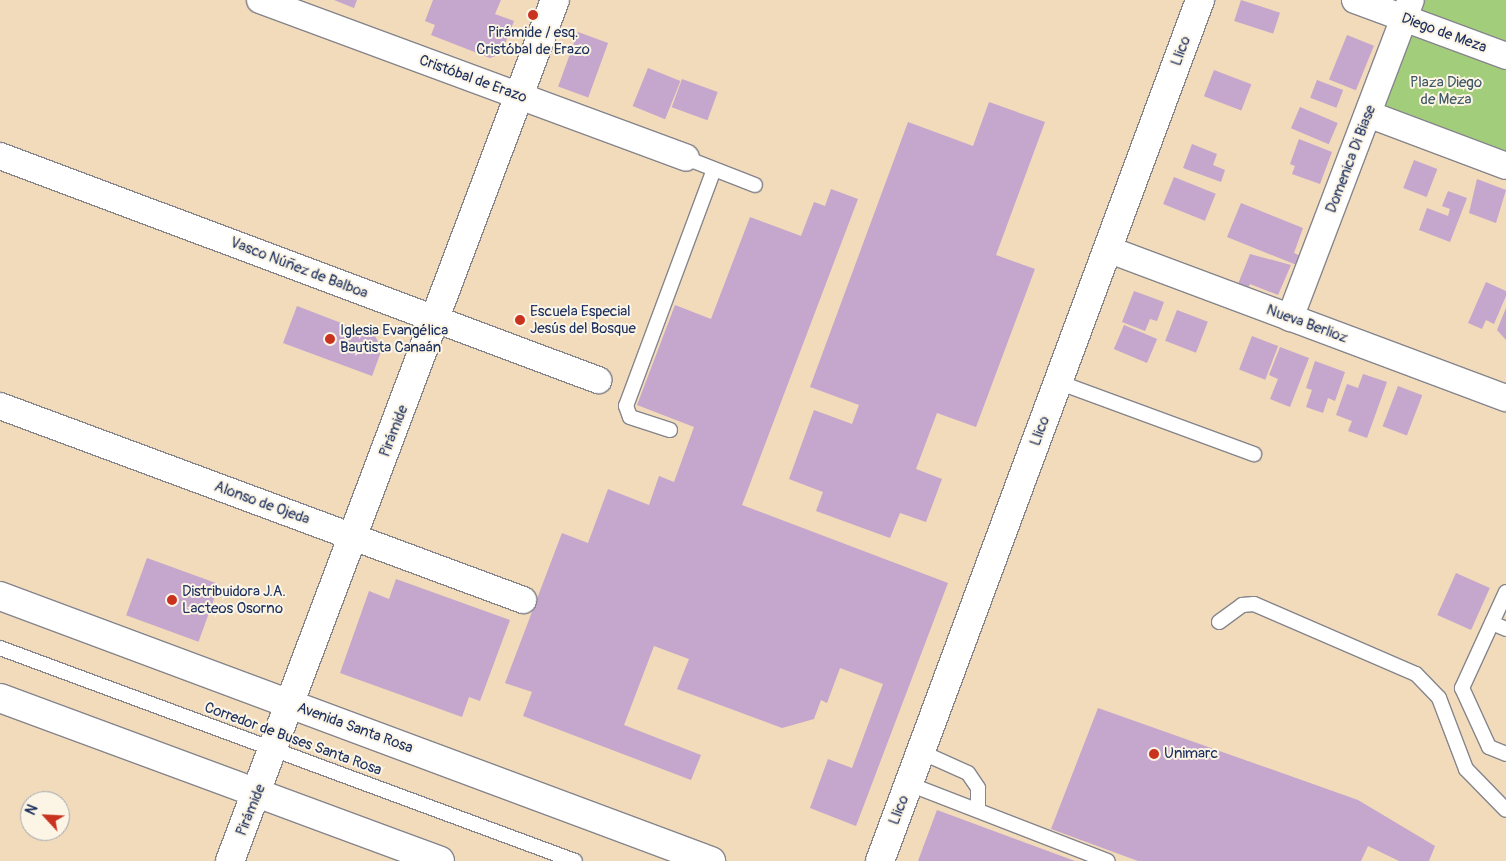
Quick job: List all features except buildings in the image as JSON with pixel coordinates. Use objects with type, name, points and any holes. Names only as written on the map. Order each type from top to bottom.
[{"type":"street","name":"Cristóbal de Erazo","points":[[260,0],[686,158]]},
{"type":"street","name":"Pirámide","points":[[230,861],[292,705],[555,0]]},
{"type":"street","name":"Llico","points":[[880,861],[1200,0]]},
{"type":"street","name":"Diego de Meza","points":[[1355,0],[1408,9],[1506,56]]},
{"type":"street","name":"Domenica Di Biase","points":[[1290,318],[1408,9]]},
{"type":"street","points":[[1368,114],[1506,166]]},
{"type":"street","name":"Vasco Núñez de Balboa","points":[[0,156],[598,380]]},
{"type":"street","name":"Nueva Berlioz","points":[[1107,249],[1506,398]]},
{"type":"street","name":"Alonso de Ojeda","points":[[0,406],[523,600]]},
{"type":"street","name":"Avenida Santa Rosa","points":[[0,596],[711,861]]},
{"type":"street","points":[[0,698],[258,794],[403,855],[440,861]]},
{"type":"lane","points":[[686,158],[755,185]]},
{"type":"lane","points":[[670,430],[630,416],[626,406],[714,170]]},
{"type":"lane","points":[[1058,382],[1254,454]]},
{"type":"lane","points":[[1506,592],[1462,688],[1489,747],[1506,754]]},
{"type":"lane","points":[[1219,622],[1242,605],[1254,604],[1416,674],[1439,698],[1466,769],[1506,810]]},
{"type":"lane","points":[[1492,623],[1506,629]]},
{"type":"lane","name":"Corredor de Buses Santa Rosa","points":[[0,648],[575,861]]},
{"type":"lane","points":[[920,752],[968,773],[978,788],[978,810]]},
{"type":"lane","points":[[908,784],[1108,861]]},
{"type":"green space","name":"Plaza Diego de Meza","points":[[1416,0],[1506,0],[1506,180],[1367,127]]},
{"type":"place","name":"Pirámide / esq. Cristóbal de Erazo","points":[[533,15]]},
{"type":"place","name":"Escuela Especial Jesús del Bosque","points":[[520,320]]},
{"type":"place","name":"Iglesia Evangélica Bautista Canaán","points":[[330,339]]},
{"type":"place","name":"Distribuidora J.A. Lacteos Osorno","points":[[172,600]]},
{"type":"place","name":"Unimarc","points":[[1154,754]]}]
